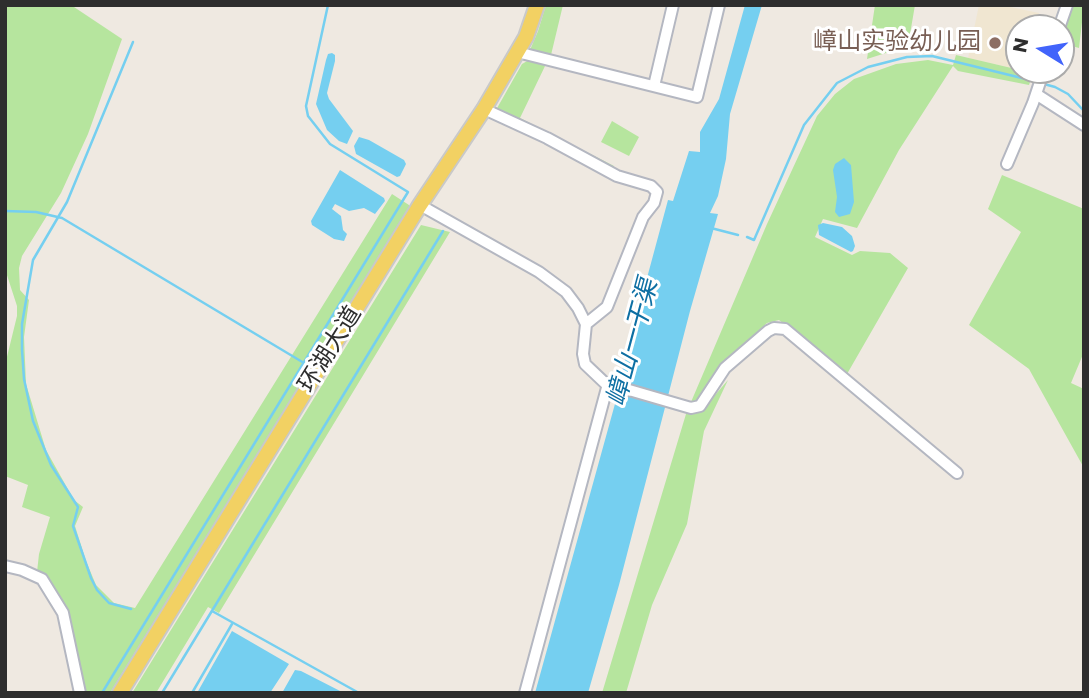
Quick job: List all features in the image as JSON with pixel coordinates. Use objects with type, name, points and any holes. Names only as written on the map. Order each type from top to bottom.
[{"type":"main road","name":"环湖大道","points":[[120,693],[420,205],[484,109],[517,52],[537,5]]},
{"type":"street","points":[[654,86],[673,5]]},
{"type":"street","points":[[517,52],[696,97],[719,5]]},
{"type":"street","points":[[1007,164],[1039,84]]},
{"type":"street","points":[[1042,84],[1084,125]]},
{"type":"street","points":[[484,109],[547,138],[617,176],[651,186],[657,192],[643,217],[607,307],[586,324]]},
{"type":"street","points":[[420,205],[566,292],[586,324],[583,355],[585,364],[592,373],[611,385],[691,408],[700,406],[725,368],[768,331],[774,328],[785,329],[957,473]]},
{"type":"street","points":[[525,693],[611,385]]},
{"type":"street","points":[[5,566],[42,579],[63,613],[80,693]]},
{"type":"shaded area","name":"嶂山实验幼儿园","points":[[979,5],[1001,5],[1039,13],[1005,14],[1005,67],[968,58]]},
{"type":"green space","points":[[5,5],[71,5],[122,39],[88,134],[61,193],[22,256],[19,268],[20,290],[29,300],[24,337],[26,384],[46,450],[74,500],[83,507],[75,526],[86,561],[96,585],[114,603],[135,608],[392,194],[410,208],[110,693],[86,693],[69,617],[37,572],[39,554],[50,517],[22,507],[28,485],[5,476],[5,365],[17,306],[5,269]]},
{"type":"green space","points":[[546,5],[563,5],[551,55],[530,50]]},
{"type":"green space","points":[[875,5],[915,5],[908,46],[867,59]]},
{"type":"green space","points":[[1072,5],[1084,5],[1079,48],[1075,47],[1075,14],[1069,14]]},
{"type":"green space","points":[[956,55],[1005,66],[1005,80],[958,71],[953,66],[899,150],[857,228],[823,219],[815,237],[852,255],[860,251],[890,253],[908,268],[847,374],[779,320],[767,323],[727,360],[718,369],[702,396],[691,402],[767,224],[817,116],[835,94],[854,79],[896,64],[928,60],[953,65]]},
{"type":"green space","points":[[529,60],[546,64],[520,118],[614,166],[612,170],[496,110],[522,64]]},
{"type":"green space","points":[[612,121],[639,137],[629,156],[601,142]]},
{"type":"green space","points":[[1002,175],[1084,209],[1084,352],[1071,383],[1084,389],[1084,468],[1029,369],[969,325],[1021,232],[988,209]]},
{"type":"green space","points":[[421,225],[450,232],[219,613],[208,607],[156,693],[132,693]]},
{"type":"green space","points":[[728,380],[704,431],[687,524],[652,605],[626,693],[602,693],[686,414],[703,409]]},
{"type":"water","name":"嶂山一干渠","points":[[745,5],[762,5],[730,114],[726,159],[718,196],[710,213],[718,214],[588,693],[535,693],[668,200],[673,201],[689,151],[700,152],[700,132],[719,99]]},
{"type":"water","points":[[328,54],[335,55],[335,61],[327,93],[353,131],[347,144],[339,141],[327,130],[316,104],[326,60]]},
{"type":"water","points":[[359,137],[404,160],[406,164],[400,176],[397,177],[356,154],[354,146]]},
{"type":"water","points":[[844,158],[851,165],[854,202],[850,214],[839,217],[835,212],[837,197],[833,170],[835,164]]},
{"type":"water","points":[[340,170],[385,201],[375,214],[364,208],[349,211],[335,204],[332,209],[341,216],[343,230],[347,234],[344,241],[334,239],[312,225],[311,221]]},
{"type":"water","points":[[823,223],[842,227],[852,236],[855,246],[853,251],[819,235],[818,225]]},
{"type":"water","points":[[232,631],[289,664],[270,693],[197,693]]},
{"type":"water","points":[[295,670],[301,671],[344,693],[282,693]]},
{"type":"waterway","points":[[102,693],[408,192],[330,144],[308,116],[306,106],[328,5]]},
{"type":"waterway","points":[[131,609],[109,603],[97,590],[91,578],[73,526],[78,507],[51,465],[33,421],[24,379],[22,324],[33,260],[67,202],[133,42]]},
{"type":"waterway","points":[[747,237],[754,240],[804,125],[837,83],[868,67],[907,57],[932,56],[1005,74]]},
{"type":"waterway","points":[[1044,84],[1068,94],[1084,111]]},
{"type":"waterway","points":[[5,211],[36,212],[62,218],[304,363]]},
{"type":"waterway","points":[[711,228],[738,235]]},
{"type":"waterway","points":[[162,693],[443,231]]},
{"type":"waterway","points":[[212,611],[359,693]]},
{"type":"waterway","points":[[192,693],[232,624]]},
{"type":"place","name":"嶂山实验幼儿园","points":[[995,43]]}]
